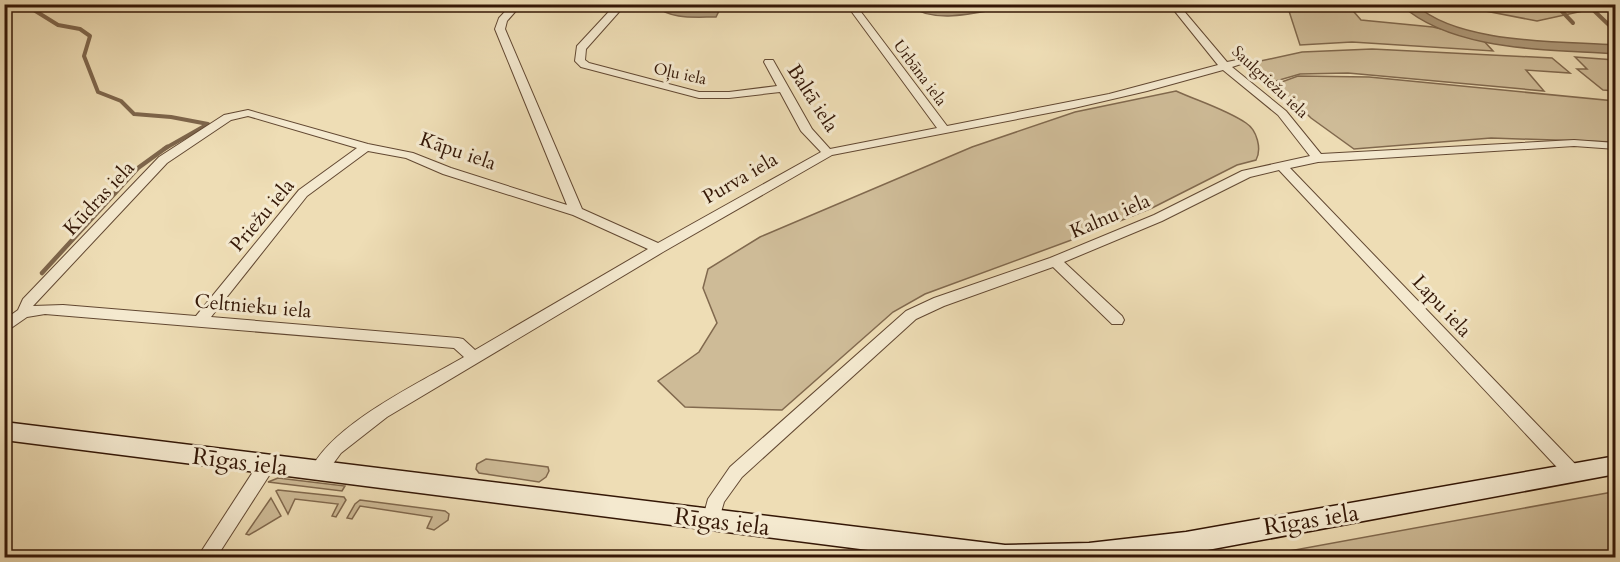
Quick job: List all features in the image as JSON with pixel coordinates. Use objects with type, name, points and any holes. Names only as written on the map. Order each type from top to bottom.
[{"type":"main road","name":"Rīgas iela","points":[[4,431],[266,466],[1005,557],[1089,554],[1186,543],[1616,465]]},
{"type":"street","points":[[4,14],[14,4]]},
{"type":"street","points":[[518,4],[502,20],[500,29],[577,212]]},
{"type":"street","name":"Oļu iela","points":[[621,4],[581,48],[580,61],[593,69],[699,95],[729,95],[783,89]]},
{"type":"street","name":"Urbāna iela","points":[[850,4],[944,130]]},
{"type":"street","name":"Saulgriežu iela","points":[[1173,4],[1225,66],[1282,113],[1318,158]]},
{"type":"street","name":"Purva iela","points":[[318,471],[335,448],[356,430],[658,249],[828,153],[1087,100],[1208,72],[1243,60]]},
{"type":"street","name":"Baltā iela","points":[[769,62],[807,131],[828,153]]},
{"type":"street","name":"Kāpu iela","points":[[238,114],[258,115],[366,147],[409,155],[447,171],[577,212],[646,241],[658,249]]},
{"type":"street","name":"Kūdras iela","points":[[4,328],[23,313],[28,303],[163,160],[206,130],[238,114]]},
{"type":"street","name":"Kalnu iela","points":[[711,521],[716,499],[736,472],[911,315],[939,302],[1055,261],[1158,218],[1236,178],[1318,158],[1574,143],[1616,146]]},
{"type":"street","name":"Priežu iela","points":[[200,321],[303,193],[366,147]]},
{"type":"street","name":"Lapu iela","points":[[1282,166],[1573,473]]},
{"type":"street","points":[[1055,261],[1117,320]]},
{"type":"street","name":"Celtnieku iela","points":[[23,313],[45,309],[458,343],[474,358]]},
{"type":"street","points":[[206,558],[266,466]]},
{"type":"shaded area","points":[[1454,4],[1615,4],[1537,21],[1454,5]]},
{"type":"shaded area","points":[[654,5],[722,5],[716,17],[683,17],[668,13]]},
{"type":"shaded area","points":[[907,5],[921,5],[943,11],[982,5],[1020,5],[947,16],[920,12]]},
{"type":"shaded area","points":[[1284,5],[1348,5],[1361,20],[1433,27],[1482,39],[1493,51],[1352,42],[1300,45],[1288,8]]},
{"type":"shaded area","points":[[1401,5],[1416,5],[1435,18],[1483,34],[1539,41],[1615,45],[1615,54],[1532,49],[1474,40],[1447,32]]},
{"type":"shaded area","points":[[1372,49],[1552,58],[1570,73],[1526,70],[1544,91],[1348,73],[1300,74],[1266,84],[1242,65],[1302,52]]},
{"type":"shaded area","points":[[1575,57],[1615,60],[1615,91],[1603,90],[1577,69],[1587,69]]},
{"type":"shaded area","points":[[1298,76],[1369,77],[1615,101],[1615,142],[1491,138],[1354,149],[1311,118],[1276,84]]},
{"type":"shaded area","points":[[1176,91],[1229,114],[1250,126],[1256,135],[1258,145],[1256,160],[1237,165],[1152,208],[925,294],[893,312],[782,410],[685,407],[658,381],[699,352],[717,323],[703,288],[708,269],[760,237],[972,147],[1075,112]]},
{"type":"shaded area","points":[[486,459],[548,467],[549,471],[546,477],[539,482],[479,473],[476,469],[477,464]]},
{"type":"shaded area","points":[[278,478],[345,486],[342,491],[268,482]]},
{"type":"shaded area","points":[[276,491],[344,497],[346,500],[336,517],[332,516],[338,504],[295,499],[288,514]]},
{"type":"shaded area","points":[[1615,492],[1615,557],[1256,557],[1607,493]]},
{"type":"shaded area","points":[[271,498],[281,516],[249,535],[246,534]]},
{"type":"shaded area","points":[[360,500],[445,511],[449,514],[448,520],[434,530],[427,528],[432,517],[360,506],[352,519],[347,518]]},
{"type":"waterway","points":[[1555,4],[1573,23]]},
{"type":"waterway","points":[[1587,4],[1610,26]]},
{"type":"waterway","points":[[1611,4],[1616,9]]},
{"type":"waterway","points":[[29,7],[58,25],[80,29],[90,36],[84,56],[98,92],[121,101],[134,114],[171,117],[208,124],[165,148]]},
{"type":"waterway","points":[[42,273],[138,168],[165,148]]}]
